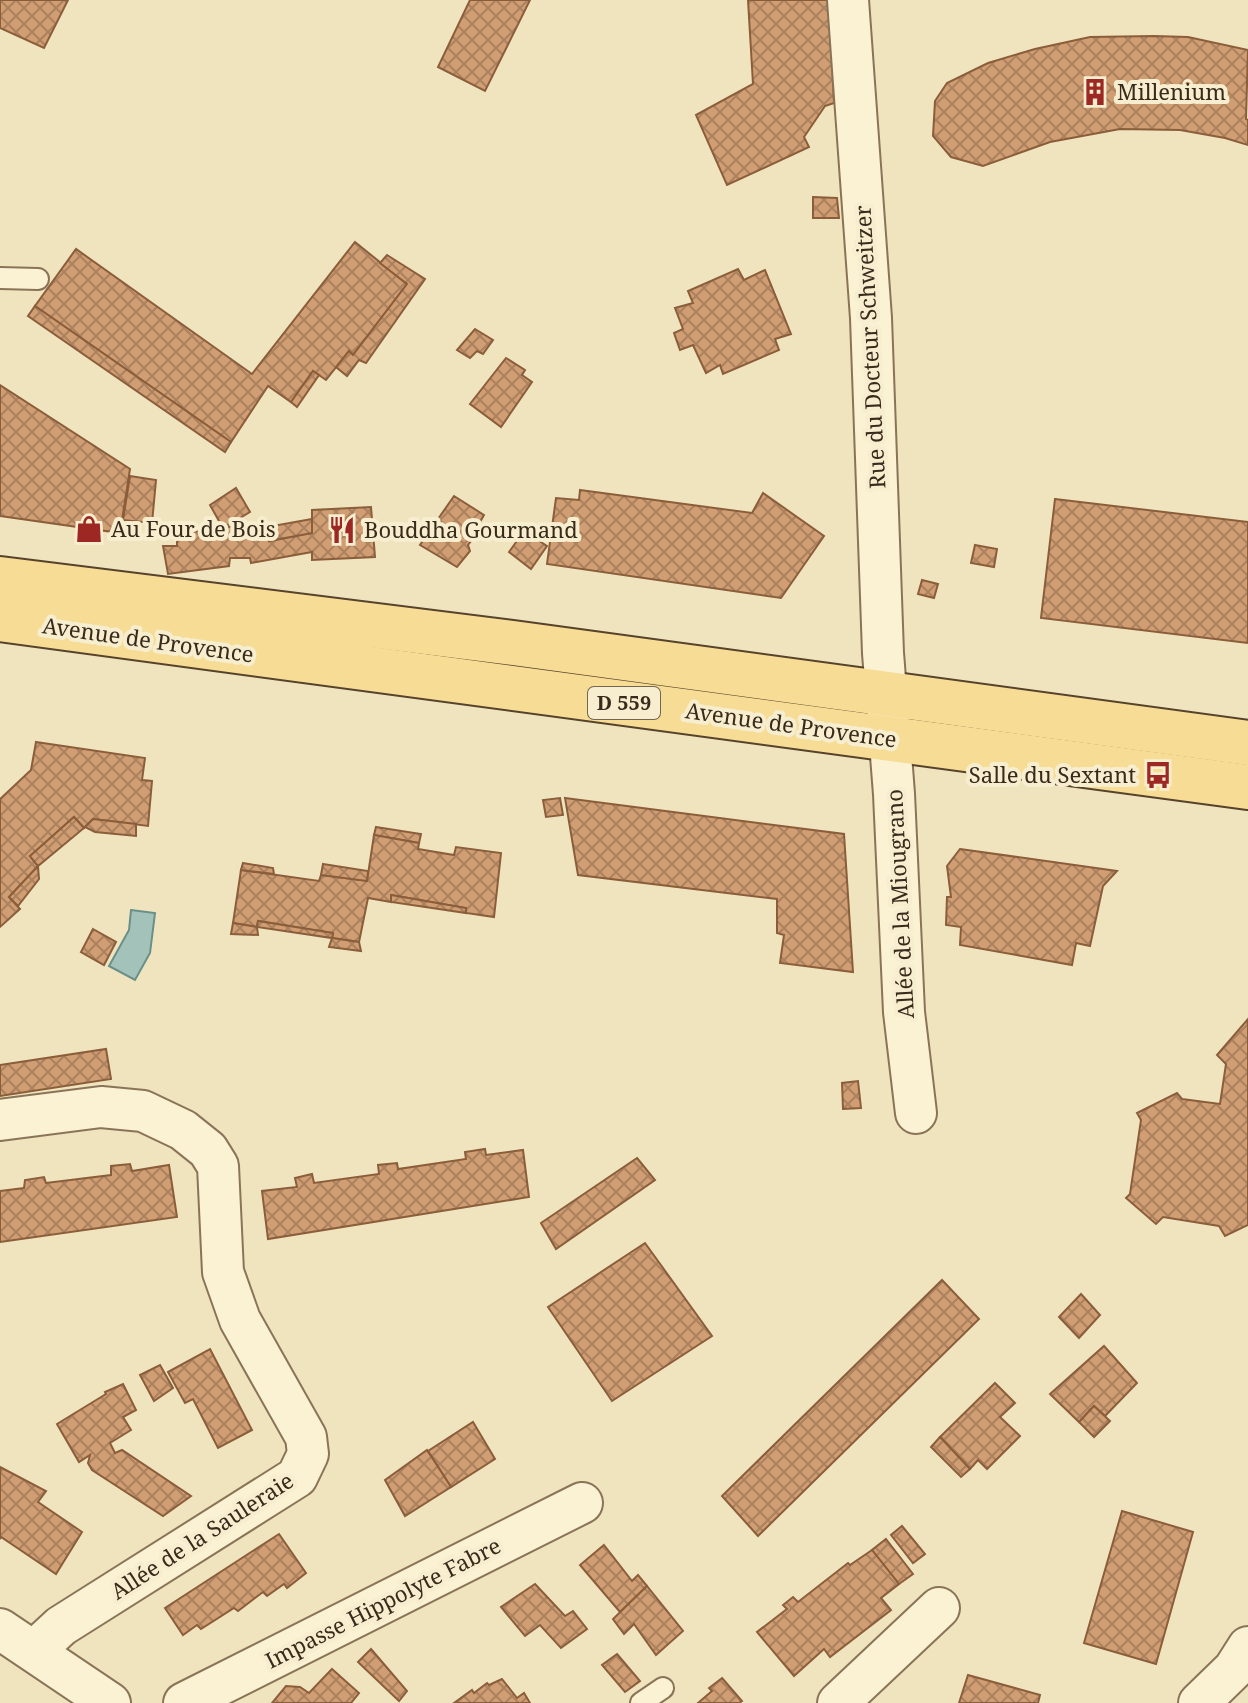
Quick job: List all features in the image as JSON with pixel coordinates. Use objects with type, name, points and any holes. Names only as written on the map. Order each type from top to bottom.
[{"type":"main road","name":"Avenue de Provence","points":[[0,579],[513,643],[1248,743]]},
{"type":"main road","name":"Avenue de Provence","points":[[0,619],[1248,787]]},
{"type":"street","name":"Rue du Docteur Schweitzer","points":[[848,0],[871,318],[886,695]]},
{"type":"street","name":"Allée de la Miougrano","points":[[886,695],[904,1012],[916,1113]]},
{"type":"street","name":"Allée de la Sauleraie","points":[[0,1120],[101,1107],[143,1111],[183,1130],[208,1150],[218,1166],[223,1272],[240,1320],[306,1437],[308,1454],[297,1477],[61,1626],[34,1651]]},
{"type":"street","name":"Impasse Hippolyte Fabre","points":[[184,1703],[582,1503]]},
{"type":"street","points":[[838,1703],[939,1608]]},
{"type":"street","points":[[0,1629],[110,1703]]},
{"type":"street","points":[[1199,1703],[1234,1669],[1248,1647]]},
{"type":"lane","points":[[0,278],[38,279]]},
{"type":"lane","points":[[641,1703],[663,1688]]},
{"type":"water","points":[[131,910],[155,913],[150,953],[135,980],[109,966],[129,930]]},
{"type":"building","points":[[0,0],[68,0],[44,48],[0,28]]},
{"type":"building","points":[[470,0],[530,0],[485,91],[438,67]]},
{"type":"building","points":[[748,0],[829,0],[834,103],[825,106],[804,137],[809,147],[727,185],[696,115],[753,84]]},
{"type":"building","name":"Millenium","points":[[1090,37],[1188,37],[1248,50],[1248,145],[1180,130],[1120,129],[1050,142],[983,166],[951,157],[933,136],[935,101],[947,83],[988,63]]},
{"type":"building","points":[[813,197],[837,198],[839,218],[813,218]]},
{"type":"building","points":[[355,242],[407,284],[353,355],[349,351],[326,380],[313,371],[291,402],[268,386],[231,442],[35,306],[76,249],[252,374]]},
{"type":"building","points":[[387,255],[425,279],[366,363],[359,360],[347,376],[336,367],[349,351],[353,355],[407,284],[380,263]]},
{"type":"building","points":[[738,269],[744,280],[765,270],[791,334],[775,339],[779,350],[723,374],[720,365],[706,373],[693,345],[680,350],[674,333],[683,329],[675,308],[693,303],[688,291]]},
{"type":"building","points":[[35,306],[231,442],[225,452],[28,316]]},
{"type":"building","points":[[475,329],[493,340],[483,354],[477,351],[470,358],[457,350]]},
{"type":"building","points":[[506,358],[525,370],[522,375],[532,382],[501,427],[470,404]]},
{"type":"building","points":[[313,371],[319,375],[297,407],[291,402]]},
{"type":"building","points":[[0,385],[130,469],[120,533],[0,516]]},
{"type":"building","points":[[130,476],[156,480],[152,523],[123,520]]},
{"type":"building","points":[[236,488],[250,512],[223,528],[210,505]]},
{"type":"building","points":[[580,490],[752,513],[763,493],[824,536],[781,598],[547,564],[556,498],[579,500]]},
{"type":"building","points":[[454,496],[484,515],[480,522],[483,526],[468,545],[470,551],[457,567],[420,545]]},
{"type":"building","points":[[1055,499],[1248,522],[1248,643],[1041,618]]},
{"type":"building","points":[[371,507],[375,557],[312,560],[312,552],[251,563],[250,558],[230,558],[229,566],[168,574],[163,546],[177,546],[177,534],[266,522],[269,541],[312,533],[312,510]]},
{"type":"building","points":[[312,519],[312,533],[269,541],[267,527]]},
{"type":"building","points":[[524,531],[547,546],[531,569],[509,552]]},
{"type":"building","points":[[975,545],[997,549],[994,567],[971,563]]},
{"type":"building","points":[[922,580],[938,584],[934,598],[918,594]]},
{"type":"building","points":[[36,742],[145,758],[142,780],[152,781],[148,826],[93,819],[84,828],[74,817],[30,856],[38,866],[9,897],[20,909],[0,927],[0,799],[31,770]]},
{"type":"building","points":[[560,798],[563,815],[546,817],[543,800]]},
{"type":"building","points":[[565,798],[844,834],[853,972],[780,963],[784,935],[777,933],[777,899],[578,875]]},
{"type":"building","points":[[74,817],[84,828],[38,866],[30,856]]},
{"type":"building","points":[[93,819],[136,824],[136,836],[95,832],[85,827]]},
{"type":"building","points":[[376,827],[421,834],[419,843],[374,835]]},
{"type":"building","points":[[374,835],[419,843],[418,849],[454,855],[456,847],[501,853],[494,917],[466,913],[466,908],[391,895],[391,902],[368,898],[359,942],[332,938],[333,933],[258,921],[257,927],[233,923],[241,870],[319,881],[321,875],[367,881]]},
{"type":"building","points":[[960,849],[1117,871],[1103,886],[1090,946],[1076,943],[1072,965],[960,945],[961,927],[946,925],[947,897],[951,897],[947,866]]},
{"type":"building","points":[[243,863],[273,868],[274,874],[241,870]]},
{"type":"building","points":[[323,864],[368,871],[367,881],[321,875]]},
{"type":"building","points":[[38,866],[39,879],[18,906],[9,897]]},
{"type":"building","points":[[391,895],[466,908],[466,913],[391,902]]},
{"type":"building","points":[[258,921],[333,933],[332,938],[257,927]]},
{"type":"building","points":[[233,923],[257,927],[258,935],[231,934]]},
{"type":"building","points":[[93,929],[116,942],[104,965],[81,952]]},
{"type":"building","points":[[332,938],[359,942],[361,951],[329,947]]},
{"type":"building","points":[[1248,1019],[1248,1225],[1225,1236],[1219,1226],[1163,1217],[1156,1224],[1126,1198],[1130,1194],[1141,1120],[1137,1113],[1177,1093],[1182,1099],[1220,1104],[1226,1064],[1217,1055]]},
{"type":"building","points":[[106,1049],[111,1079],[0,1096],[0,1065]]},
{"type":"building","points":[[858,1081],[861,1108],[843,1109],[842,1083]]},
{"type":"building","points":[[485,1149],[486,1155],[523,1150],[529,1197],[268,1239],[262,1191],[297,1187],[295,1178],[312,1174],[314,1183],[379,1174],[378,1165],[397,1163],[398,1169],[466,1159],[465,1152]]},
{"type":"building","points":[[637,1158],[655,1180],[556,1249],[541,1223]]},
{"type":"building","points":[[130,1164],[132,1171],[169,1165],[177,1217],[0,1242],[0,1191],[24,1188],[25,1180],[44,1177],[46,1183],[111,1175],[111,1166]]},
{"type":"building","points":[[645,1243],[712,1336],[612,1401],[548,1307]]},
{"type":"building","points":[[942,1280],[979,1319],[758,1536],[722,1496]]},
{"type":"building","points":[[1081,1294],[1100,1315],[1079,1338],[1059,1317]]},
{"type":"building","points":[[1104,1346],[1137,1383],[1105,1416],[1094,1406],[1079,1422],[1050,1394]]},
{"type":"building","points":[[210,1349],[252,1430],[218,1448],[193,1399],[185,1403],[168,1372]]},
{"type":"building","points":[[160,1365],[173,1388],[154,1401],[140,1375]]},
{"type":"building","points":[[995,1383],[1015,1403],[1000,1417],[1020,1436],[987,1469],[978,1460],[970,1469],[940,1437]]},
{"type":"building","points":[[123,1384],[136,1410],[123,1417],[131,1430],[110,1443],[115,1453],[122,1450],[191,1496],[163,1516],[92,1470],[88,1463],[90,1455],[79,1462],[57,1424],[105,1392]]},
{"type":"building","points":[[1094,1406],[1110,1421],[1094,1437],[1079,1422]]},
{"type":"building","points":[[473,1422],[495,1459],[451,1487],[428,1451]]},
{"type":"building","points":[[940,1437],[970,1469],[961,1477],[931,1447]]},
{"type":"building","points":[[427,1450],[451,1487],[405,1516],[385,1480]]},
{"type":"building","points":[[0,1467],[46,1491],[38,1502],[82,1532],[56,1574],[0,1539]]},
{"type":"building","points":[[1122,1511],[1193,1532],[1156,1664],[1084,1643]]},
{"type":"building","points":[[902,1526],[925,1554],[913,1563],[891,1535]]},
{"type":"building","points":[[279,1534],[306,1573],[287,1588],[284,1584],[267,1596],[263,1592],[238,1611],[234,1608],[201,1629],[197,1625],[183,1635],[165,1608]]},
{"type":"building","points":[[886,1539],[913,1574],[899,1584],[872,1550]]},
{"type":"building","points":[[604,1545],[632,1581],[638,1575],[647,1586],[620,1612],[580,1565]]},
{"type":"building","points":[[872,1550],[899,1584],[881,1598],[891,1610],[830,1657],[824,1649],[794,1676],[757,1632],[787,1609],[783,1605],[793,1597],[798,1602],[848,1563],[850,1565]]},
{"type":"building","points":[[535,1584],[565,1616],[573,1611],[587,1629],[561,1648],[540,1625],[525,1636],[501,1607]]},
{"type":"building","points":[[647,1586],[683,1631],[656,1655],[634,1624],[624,1634],[613,1619]]},
{"type":"building","points":[[371,1649],[407,1691],[399,1701],[358,1662]]},
{"type":"building","points":[[617,1654],[640,1681],[625,1692],[602,1665]]},
{"type":"building","points":[[332,1669],[359,1693],[351,1703],[272,1703],[286,1686],[300,1687],[309,1693]]},
{"type":"building","points":[[968,1675],[1040,1695],[1038,1703],[959,1703]]},
{"type":"building","points":[[722,1678],[742,1701],[698,1703],[712,1691],[709,1688]]},
{"type":"building","points":[[502,1679],[517,1698],[524,1693],[530,1703],[454,1703],[472,1690],[474,1693],[487,1683],[489,1685]]},
{"type":"place","name":"Millenium","points":[[1095,92]]},
{"type":"place","name":"Au Four de Bois","points":[[89,529]]},
{"type":"place","name":"Bouddha Gourmand","points":[[342,530]]},
{"type":"place","name":"Salle du Sextant","points":[[1158,775]]}]
